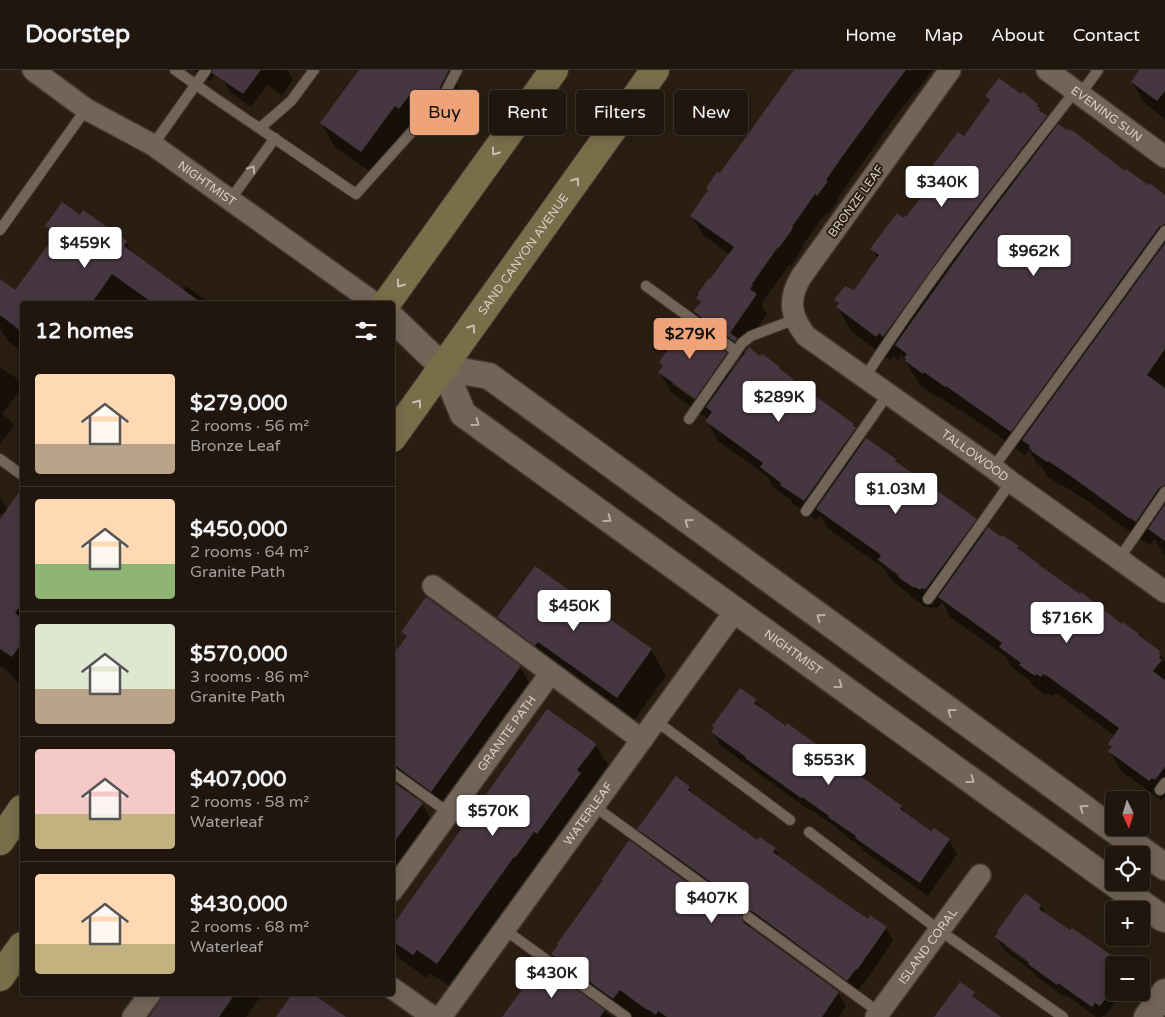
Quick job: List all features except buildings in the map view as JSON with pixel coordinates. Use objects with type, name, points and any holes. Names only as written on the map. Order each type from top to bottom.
[{"type":"main road","points":[[388,301],[554,70]]},
{"type":"main road","name":"SAND CANYON AVENUE","points":[[395,434],[444,368],[655,70]]},
{"type":"main road","points":[[0,841],[20,812]]},
{"type":"main road","points":[[0,977],[20,949]]},
{"type":"street","name":"NIGHTMIST","points":[[33,70],[86,109],[153,145],[372,301]]},
{"type":"street","name":"BRONZE LEAF","points":[[795,316],[792,300],[801,277],[950,70]]},
{"type":"street","name":"EVENING SUN","points":[[1047,70],[1165,157]]},
{"type":"street","name":"TALLOWOOD","points":[[795,316],[798,325],[806,336],[1165,592]]},
{"type":"street","name":"NIGHTMIST","points":[[395,321],[444,368],[463,414],[1165,919]]},
{"type":"street","points":[[444,368],[489,376],[1165,867]]},
{"type":"street","points":[[433,586],[642,740]]},
{"type":"street","name":"WATERLEAF","points":[[441,1017],[735,611]]},
{"type":"street","name":"GRANITE PATH","points":[[395,888],[550,674]]},
{"type":"street","name":"ISLAND CORAL","points":[[880,1016],[939,930],[980,875]]},
{"type":"street","points":[[395,990],[433,1017]]},
{"type":"street","points":[[1147,1017],[1165,992]]},
{"type":"street","points":[[133,1017],[149,996]]},
{"type":"lane","points":[[176,70],[356,194],[443,97],[457,70]]},
{"type":"lane","points":[[153,145],[206,70]]},
{"type":"lane","points":[[260,128],[292,101],[314,70]]},
{"type":"lane","points":[[865,377],[955,248],[1098,70]]},
{"type":"lane","points":[[0,230],[86,109]]},
{"type":"lane","points":[[230,200],[274,138]]},
{"type":"lane","points":[[993,468],[1165,230]]},
{"type":"lane","points":[[646,286],[736,351]]},
{"type":"lane","points":[[689,419],[742,343],[751,336],[795,316]]},
{"type":"lane","points":[[806,511],[888,394]]},
{"type":"lane","points":[[0,460],[20,474]]},
{"type":"lane","points":[[928,599],[1011,482]]},
{"type":"lane","points":[[1119,559],[1165,492]]},
{"type":"lane","points":[[656,721],[790,820]]},
{"type":"lane","points":[[395,774],[449,813]]},
{"type":"lane","points":[[594,806],[729,904]]},
{"type":"lane","points":[[809,832],[939,930],[1063,1017]]},
{"type":"lane","points":[[748,917],[880,1016]]},
{"type":"lane","points":[[505,930],[626,1017]]}]
